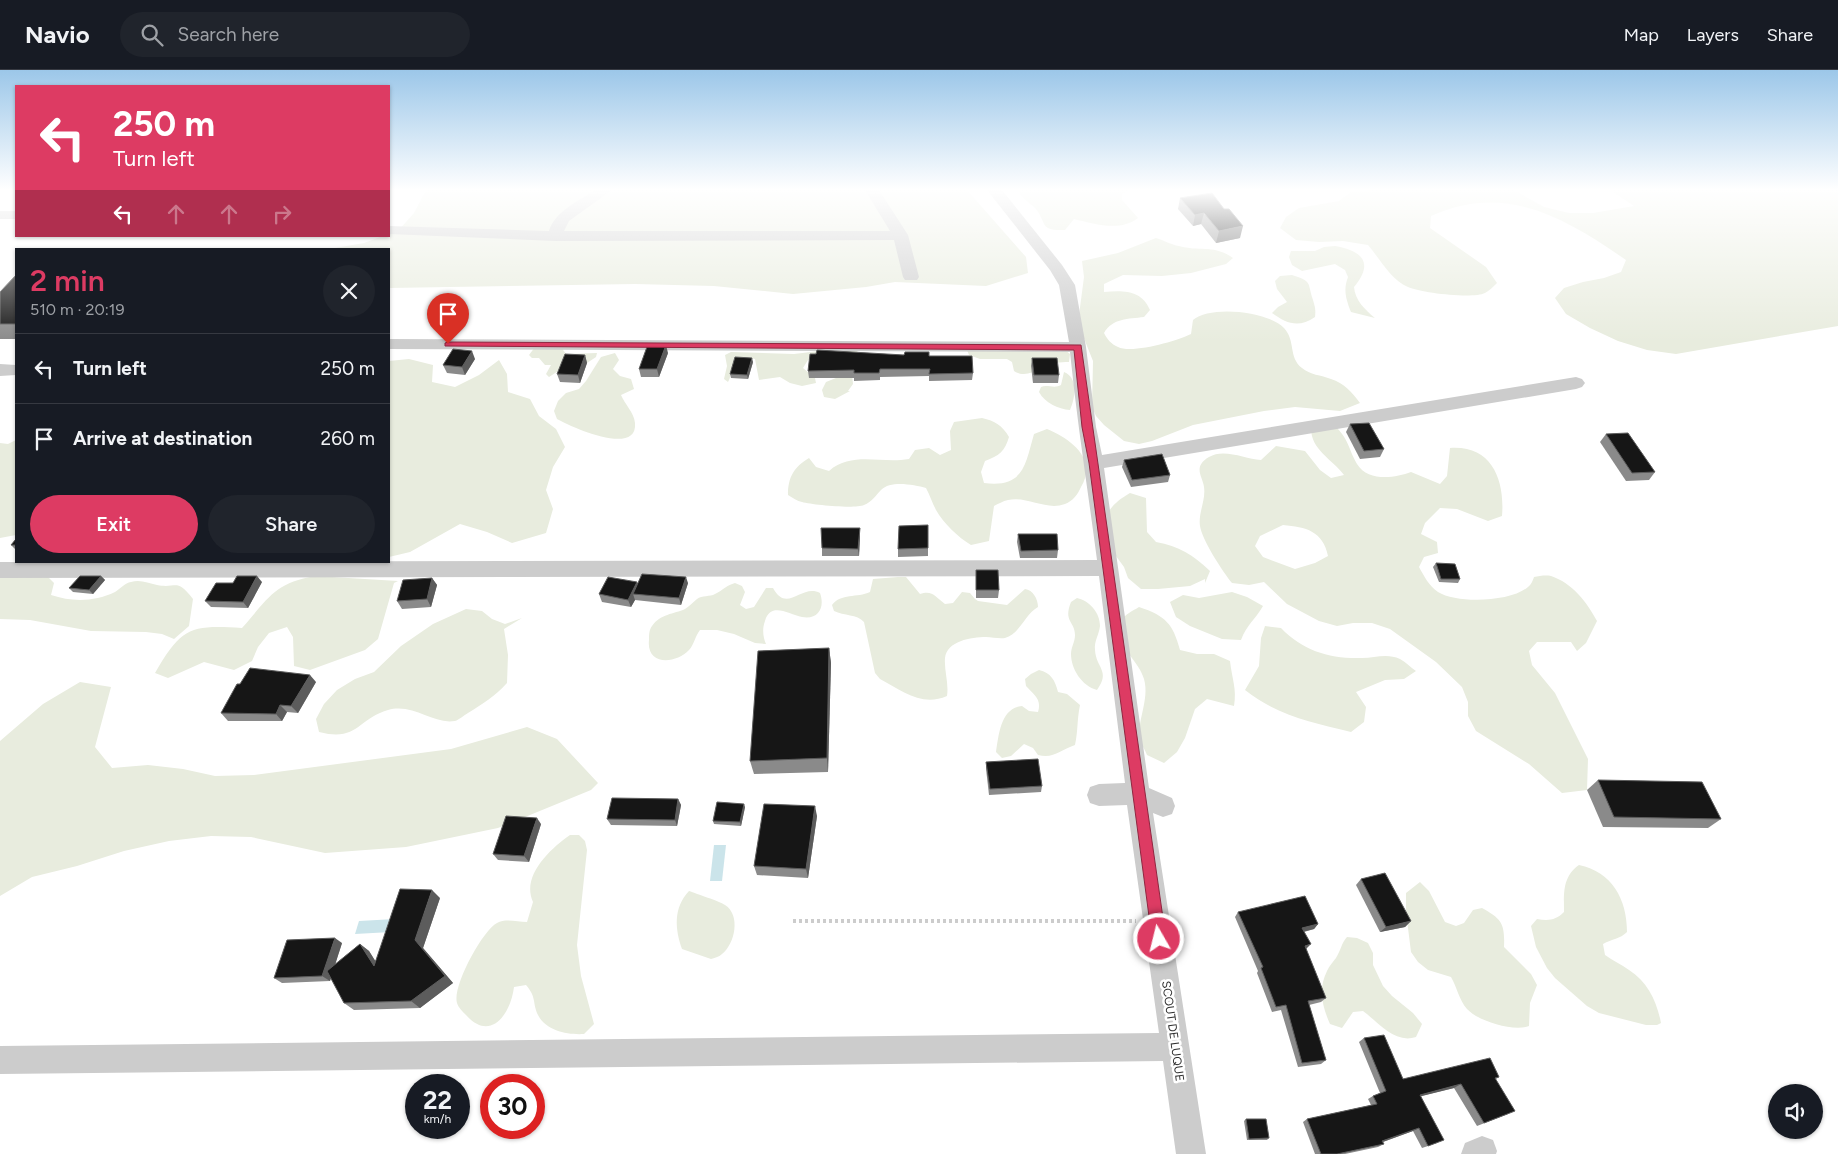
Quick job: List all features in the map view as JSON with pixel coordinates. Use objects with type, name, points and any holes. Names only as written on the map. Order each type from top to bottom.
[{"type":"street","points":[[901,241],[911,277]]},
{"type":"street","name":"SCOUT DE LUQUE","points":[[1035,241],[1064,277],[1078,347],[1087,427],[1094,463],[1138,794],[1190,1154]]},
{"type":"street","points":[[390,344],[1078,347]]},
{"type":"street","points":[[0,370],[15,370]]},
{"type":"street","points":[[1094,463],[1576,383]]},
{"type":"street","points":[[0,570],[1108,568]]},
{"type":"street","points":[[1099,795],[1138,794],[1164,806]]},
{"type":"street","points":[[0,1060],[1176,1047]]},
{"type":"path","points":[[793,921],[1126,922]]},
{"type":"shaded area","points":[[371,241],[1012,241],[1026,257],[1028,273],[986,286],[895,282],[866,287],[793,294],[714,286],[635,284],[390,288],[390,248],[335,248]]},
{"type":"shaded area","points":[[1149,241],[1162,241],[1187,248],[1219,251],[1233,258],[1226,264],[1191,273],[1162,276],[1123,275],[1104,284],[1104,292],[1118,291],[1137,295],[1147,303],[1150,310],[1144,317],[1121,320],[1112,324],[1104,333],[1111,343],[1125,349],[1154,346],[1191,334],[1193,320],[1201,315],[1225,311],[1253,314],[1265,317],[1284,328],[1290,338],[1295,359],[1302,368],[1344,385],[1360,403],[1340,411],[1295,407],[1264,411],[1193,425],[1139,444],[1124,441],[1104,425],[1096,416],[1092,407],[1093,361],[1083,336],[1079,315],[1084,277],[1082,261],[1118,253]]},
{"type":"shaded area","points":[[1303,241],[1448,241],[1486,267],[1497,283],[1487,292],[1479,295],[1447,294],[1415,289],[1402,284],[1396,279],[1368,245],[1343,241]]},
{"type":"shaded area","points":[[1596,241],[1838,241],[1838,326],[1676,354],[1647,350],[1618,341],[1566,314],[1555,298],[1564,288],[1621,272],[1626,260]]},
{"type":"shaded area","points":[[1335,246],[1353,251],[1363,259],[1363,271],[1354,287],[1355,292],[1361,304],[1375,318],[1351,312],[1346,294],[1348,277],[1345,270],[1335,264],[1302,271],[1292,265],[1289,257],[1291,251],[1315,251],[1324,247]]},
{"type":"shaded area","points":[[1292,275],[1308,283],[1314,305],[1315,317],[1304,323],[1288,322],[1272,313],[1287,302],[1277,289],[1275,281],[1280,276]]},
{"type":"shaded area","points":[[538,343],[561,347],[566,354],[597,353],[596,357],[587,363],[575,360],[549,377],[546,374],[551,365],[545,365],[539,358],[532,358],[529,355]]},
{"type":"shaded area","points":[[836,349],[857,350],[858,354],[814,357],[808,360],[803,368],[815,378],[816,383],[802,386],[790,383],[780,377],[759,380],[755,359],[751,358],[737,361],[732,367],[728,382],[724,379],[727,366],[725,355],[731,352],[794,354]]},
{"type":"shaded area","points":[[967,350],[1065,350],[1070,354],[1069,362],[1056,363],[1035,372],[1024,374],[1014,371],[1012,362],[1007,359],[980,359],[969,355]]},
{"type":"shaded area","points":[[615,353],[619,360],[613,369],[620,376],[631,379],[634,389],[621,395],[634,419],[633,433],[626,438],[602,437],[557,419],[554,411],[558,401],[566,393],[579,389],[601,357]]},
{"type":"shaded area","points":[[409,359],[433,365],[432,382],[455,387],[479,375],[499,360],[507,374],[508,392],[530,399],[539,416],[556,429],[565,447],[553,467],[546,490],[553,509],[546,533],[512,543],[487,532],[460,524],[410,552],[390,557],[390,361]]},
{"type":"shaded area","points":[[1064,372],[1069,375],[1074,384],[1074,395],[1070,410],[1052,405],[1039,392],[1043,386],[1056,387],[1061,385]]},
{"type":"shaded area","points":[[852,375],[853,384],[848,391],[850,391],[835,399],[824,397],[822,390],[826,382],[841,376]]},
{"type":"shaded area","points":[[982,418],[998,424],[1009,437],[1006,446],[1001,452],[985,461],[981,472],[984,483],[997,484],[1015,478],[1025,464],[1034,434],[1047,429],[1073,444],[1084,459],[1085,477],[1075,497],[1068,503],[1058,506],[1015,499],[994,506],[989,541],[971,545],[956,534],[939,515],[926,488],[903,484],[891,485],[881,490],[867,504],[852,507],[807,503],[798,501],[788,495],[789,483],[793,473],[799,465],[809,458],[816,467],[829,471],[847,461],[909,459],[915,450],[929,448],[940,455],[951,450],[950,431],[954,422]]},
{"type":"shaded area","points":[[1334,425],[1345,439],[1357,464],[1368,474],[1375,476],[1390,477],[1411,472],[1440,484],[1447,476],[1450,448],[1476,452],[1493,467],[1501,490],[1502,516],[1488,521],[1457,509],[1440,508],[1425,523],[1421,534],[1437,542],[1438,553],[1424,557],[1419,567],[1435,590],[1447,596],[1470,600],[1484,600],[1509,596],[1528,587],[1534,577],[1551,576],[1566,583],[1584,600],[1597,621],[1586,643],[1577,651],[1571,642],[1537,642],[1529,651],[1532,665],[1555,693],[1588,759],[1587,790],[1562,793],[1529,764],[1476,731],[1468,716],[1468,702],[1462,687],[1436,662],[1390,629],[1372,623],[1353,623],[1337,626],[1319,621],[1287,604],[1264,582],[1249,585],[1232,583],[1228,578],[1218,564],[1200,526],[1204,492],[1200,472],[1201,464],[1209,457],[1221,454],[1261,460],[1276,446],[1305,451],[1320,470],[1331,478],[1344,475],[1318,448],[1314,442],[1311,428]],"holes":[[[1283,525],[1306,529],[1318,536],[1326,548],[1328,556],[1315,563],[1295,569],[1263,557],[1255,546],[1260,536]]]},
{"type":"shaded area","points":[[15,440],[15,535],[0,538],[0,443],[8,444]]},
{"type":"shaded area","points":[[1130,493],[1146,498],[1147,532],[1156,542],[1179,549],[1204,565],[1210,571],[1205,583],[1205,579],[1190,586],[1141,589],[1128,578],[1124,567],[1116,556],[1105,518],[1115,504]]},
{"type":"shaded area","points":[[0,568],[46,575],[54,583],[51,595],[75,600],[99,598],[115,592],[134,581],[164,586],[176,585],[183,588],[193,599],[189,626],[174,639],[162,634],[146,632],[91,631],[30,620],[0,619]]},
{"type":"shaded area","points":[[315,576],[398,581],[394,583],[378,639],[365,650],[310,670],[294,666],[293,637],[287,627],[269,633],[258,647],[252,661],[234,670],[204,662],[168,678],[155,673],[173,646],[189,632],[210,627],[242,628],[266,601],[281,588],[301,579]]},
{"type":"shaded area","points":[[906,577],[920,594],[931,594],[945,604],[953,603],[962,592],[970,593],[978,601],[1007,605],[1025,589],[1034,595],[1038,607],[1029,614],[1019,628],[1010,636],[1005,638],[967,639],[955,644],[947,652],[945,658],[947,696],[938,699],[921,699],[904,693],[880,679],[875,673],[864,622],[861,619],[834,611],[832,605],[845,597],[870,592],[873,579]]},
{"type":"shaded area","points":[[735,583],[742,586],[745,592],[740,605],[746,609],[754,607],[766,588],[773,588],[778,595],[784,598],[813,591],[820,593],[821,608],[816,614],[808,617],[776,610],[771,612],[763,627],[766,644],[755,643],[734,634],[717,630],[700,630],[691,648],[677,658],[663,660],[652,654],[649,648],[649,634],[655,622],[685,609],[699,598],[713,595]]},
{"type":"shaded area","points":[[1232,592],[1247,597],[1263,606],[1241,640],[1222,639],[1190,626],[1176,617],[1170,602],[1183,595],[1199,598]]},
{"type":"shaded area","points":[[1077,598],[1093,608],[1100,621],[1095,650],[1103,678],[1097,690],[1082,681],[1073,665],[1071,651],[1075,635],[1068,614],[1071,602]]},
{"type":"shaded area","points":[[1139,607],[1156,614],[1167,622],[1171,627],[1180,650],[1197,654],[1214,654],[1230,661],[1234,684],[1234,706],[1207,699],[1195,709],[1185,738],[1177,752],[1164,763],[1147,755],[1140,741],[1139,734],[1145,695],[1144,679],[1138,666],[1125,648],[1120,635],[1121,621],[1126,615]]},
{"type":"shaded area","points":[[466,609],[482,611],[492,619],[505,624],[522,618],[504,629],[508,655],[507,683],[493,696],[455,721],[439,720],[415,711],[397,709],[378,714],[350,732],[332,734],[319,732],[316,719],[324,704],[337,690],[355,679],[374,672],[401,646],[433,624]]},
{"type":"shaded area","points":[[1265,626],[1281,628],[1298,643],[1328,655],[1350,658],[1390,656],[1402,660],[1416,671],[1404,679],[1385,680],[1356,692],[1366,707],[1364,722],[1351,732],[1295,717],[1257,699],[1245,690],[1259,666],[1261,638]]},
{"type":"shaded area","points":[[1039,670],[1047,673],[1052,678],[1058,692],[1067,694],[1080,705],[1075,745],[1053,755],[1044,756],[1038,755],[1033,748],[1024,744],[1011,756],[1002,758],[996,752],[1005,716],[1009,711],[1022,706],[1029,711],[1038,712],[1038,700],[1026,686],[1025,679]]},
{"type":"shaded area","points":[[80,682],[111,687],[95,747],[112,768],[148,765],[183,769],[215,776],[254,775],[451,749],[527,727],[557,739],[598,783],[591,790],[498,828],[406,847],[325,853],[251,837],[211,836],[169,841],[124,851],[77,866],[32,877],[0,896],[0,741],[43,704]]},
{"type":"shaded area","points":[[570,835],[579,835],[585,841],[587,850],[577,945],[581,976],[594,1024],[584,1034],[565,1033],[546,1025],[538,1015],[533,997],[526,985],[514,987],[509,1006],[498,1021],[484,1026],[475,1023],[458,1006],[457,995],[459,985],[476,948],[497,923],[508,920],[527,922],[533,902],[530,892],[534,873],[546,855]]},
{"type":"shaded area","points":[[1579,865],[1591,869],[1609,881],[1621,898],[1627,932],[1619,938],[1603,944],[1605,955],[1641,980],[1651,993],[1661,1023],[1646,1025],[1599,1013],[1587,1006],[1555,978],[1547,968],[1536,947],[1531,926],[1537,919],[1552,919],[1564,912],[1565,886],[1569,875]]},
{"type":"shaded area","points":[[1420,882],[1429,891],[1445,922],[1456,926],[1464,923],[1473,910],[1482,908],[1498,919],[1503,927],[1504,947],[1531,974],[1537,985],[1530,1003],[1529,1026],[1514,1028],[1479,1018],[1464,1005],[1451,977],[1428,970],[1418,962],[1411,952],[1406,912],[1406,893]]},
{"type":"shaded area","points":[[689,891],[725,905],[733,915],[735,922],[733,937],[727,949],[718,957],[711,959],[682,949],[677,919],[680,904]]},
{"type":"shaded area","points":[[1347,937],[1357,938],[1368,943],[1373,953],[1373,965],[1383,986],[1413,1013],[1422,1024],[1416,1037],[1401,1038],[1394,1035],[1363,1011],[1353,1012],[1342,1028],[1330,1024],[1322,998],[1324,978]]},
{"type":"water","points":[[714,845],[726,845],[722,881],[710,881]]},
{"type":"water","points":[[395,919],[391,932],[355,934],[359,921]]},
{"type":"building","points":[[15,276],[15,324],[0,324],[0,292]]},
{"type":"building","points":[[648,344],[666,345],[657,369],[639,369]]},
{"type":"building","points":[[453,349],[472,351],[462,367],[443,365]]},
{"type":"building","points":[[817,350],[904,355],[905,352],[929,352],[929,356],[972,356],[973,373],[929,374],[930,369],[880,369],[879,373],[854,373],[854,370],[808,371],[810,354],[816,354]]},
{"type":"building","points":[[565,354],[585,355],[578,375],[557,374]]},
{"type":"building","points":[[735,357],[752,358],[747,375],[730,374]]},
{"type":"building","points":[[1032,358],[1057,358],[1059,375],[1034,375]]},
{"type":"building","points":[[1369,423],[1384,449],[1364,451],[1350,424]]},
{"type":"building","points":[[1628,433],[1655,472],[1632,473],[1606,434]]},
{"type":"building","points":[[1162,454],[1170,475],[1132,480],[1124,460]]},
{"type":"building","points":[[928,525],[928,548],[898,549],[899,526]]},
{"type":"building","points":[[821,528],[860,528],[858,549],[822,548]]},
{"type":"building","points":[[1018,534],[1057,534],[1058,550],[1021,551]]},
{"type":"building","points":[[1436,563],[1455,564],[1460,579],[1441,579]]},
{"type":"building","points":[[976,570],[998,570],[999,590],[976,590]]},
{"type":"building","points":[[642,574],[686,577],[679,598],[633,594]]},
{"type":"building","points":[[80,576],[101,576],[89,590],[69,588]]},
{"type":"building","points":[[237,576],[257,576],[243,602],[205,601],[216,583],[233,583]]},
{"type":"building","points":[[608,577],[637,582],[628,600],[599,594]]},
{"type":"building","points":[[432,578],[427,599],[397,601],[403,580]]},
{"type":"building","points":[[829,648],[827,758],[750,761],[758,651]]},
{"type":"building","points":[[250,668],[310,675],[291,706],[280,705],[276,714],[221,713],[237,684],[240,684]]},
{"type":"building","points":[[1038,759],[1042,786],[990,789],[986,762]]},
{"type":"building","points":[[1598,780],[1702,782],[1721,819],[1614,817]]},
{"type":"building","points":[[612,798],[678,799],[675,820],[607,819]]},
{"type":"building","points":[[717,802],[744,804],[740,822],[713,821]]},
{"type":"building","points":[[764,804],[815,806],[806,869],[754,866]]},
{"type":"building","points":[[506,816],[537,818],[524,856],[493,854]]},
{"type":"building","points":[[1385,873],[1411,921],[1386,927],[1361,879]]},
{"type":"building","points":[[400,889],[432,890],[415,940],[445,976],[411,1001],[344,1003],[327,971],[360,944],[374,966]]},
{"type":"building","points":[[1305,896],[1318,924],[1302,928],[1311,944],[1305,946],[1326,998],[1308,1001],[1326,1060],[1302,1063],[1286,1005],[1276,1007],[1261,968],[1263,967],[1238,912]]},
{"type":"building","points":[[335,938],[322,976],[274,978],[287,940]]},
{"type":"building","points":[[1384,1035],[1403,1079],[1490,1058],[1499,1077],[1495,1078],[1515,1111],[1484,1123],[1461,1084],[1420,1095],[1444,1140],[1428,1146],[1419,1128],[1382,1141],[1384,1144],[1337,1154],[1321,1154],[1307,1119],[1377,1104],[1373,1096],[1386,1091],[1364,1038]]},
{"type":"building","points":[[1246,1119],[1266,1119],[1269,1138],[1249,1139]]},
{"type":"route","points":[[448,344],[1078,347],[1087,427],[1094,463],[1159,939]]}]
